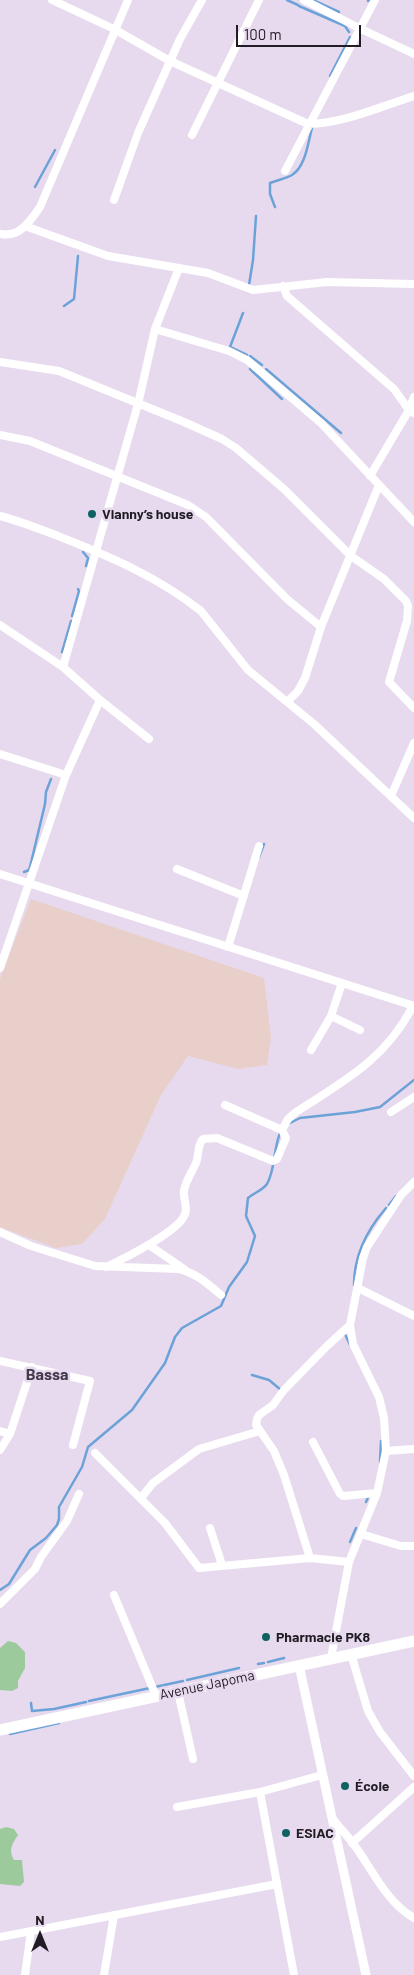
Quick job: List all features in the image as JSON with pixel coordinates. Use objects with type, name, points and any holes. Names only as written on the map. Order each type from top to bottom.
[{"type":"main road","name":"Avenue Japoma","points":[[0,1730],[414,1641]]},
{"type":"street","points":[[0,234],[11,236],[25,226],[40,207],[114,29],[128,0]]},
{"type":"street","points":[[114,200],[138,133],[180,39],[202,0]]},
{"type":"street","points":[[192,135],[258,0]]},
{"type":"street","points":[[304,0],[361,30],[414,54]]},
{"type":"street","points":[[285,171],[308,124],[361,30],[375,0]]},
{"type":"street","points":[[55,1],[114,29],[170,61],[308,124],[326,124],[346,119],[414,96]]},
{"type":"street","points":[[25,226],[108,256],[208,273],[254,290],[327,282],[414,284]]},
{"type":"street","points":[[63,667],[138,404],[155,329],[178,268]]},
{"type":"street","points":[[283,286],[287,296],[394,389],[412,411]]},
{"type":"street","points":[[155,329],[229,351],[247,360],[321,423],[414,522]]},
{"type":"street","points":[[0,362],[59,371],[184,422],[222,439],[236,448],[284,489],[352,556],[384,579],[406,601],[408,606],[407,621],[389,682],[414,708]]},
{"type":"street","points":[[370,476],[412,411],[414,397]]},
{"type":"street","points":[[0,435],[30,441],[117,475],[177,500],[206,517],[275,587],[321,627]]},
{"type":"street","points":[[287,702],[298,691],[305,678],[321,627],[352,556],[379,485]]},
{"type":"street","points":[[0,516],[96,551],[156,580],[192,604],[201,611],[248,670],[314,724],[414,818]]},
{"type":"street","points":[[0,625],[63,667],[100,700],[149,739]]},
{"type":"street","points":[[0,968],[66,775],[100,700]]},
{"type":"street","points":[[391,796],[414,743]]},
{"type":"street","points":[[0,754],[66,775]]},
{"type":"street","points":[[228,947],[259,846]]},
{"type":"street","points":[[177,870],[244,896]]},
{"type":"street","points":[[0,874],[413,1006],[401,1027],[372,1061],[360,1071],[291,1116],[282,1130]]},
{"type":"street","points":[[311,1050],[331,1016],[342,983]]},
{"type":"street","points":[[331,1016],[360,1030]]},
{"type":"street","points":[[391,1112],[414,1097]]},
{"type":"street","points":[[106,1267],[149,1245],[185,1216],[184,1191],[198,1159],[198,1146],[203,1139],[217,1138],[273,1161],[277,1160],[286,1138],[282,1130],[225,1105]]},
{"type":"street","points":[[331,1658],[349,1562],[377,1493],[386,1451],[384,1418],[379,1397],[353,1344],[350,1325],[363,1258],[367,1247],[401,1195],[414,1182]]},
{"type":"street","points":[[0,1232],[31,1246],[85,1263],[106,1267],[179,1269],[197,1275]]},
{"type":"street","points":[[149,1245],[184,1269],[197,1275],[221,1295]]},
{"type":"street","points":[[358,1288],[414,1316]]},
{"type":"street","points":[[310,1558],[284,1475],[274,1451],[256,1425],[259,1415],[273,1405],[284,1390],[350,1325]]},
{"type":"street","points":[[0,1361],[90,1381],[73,1445]]},
{"type":"street","points":[[0,1450],[10,1434],[32,1368]]},
{"type":"street","points":[[0,1431],[10,1434]]},
{"type":"street","points":[[141,1498],[153,1483],[199,1449],[260,1431]]},
{"type":"street","points":[[313,1442],[340,1494],[346,1497],[377,1493]]},
{"type":"street","points":[[386,1451],[414,1449]]},
{"type":"street","points":[[96,1454],[180,1540],[197,1567],[310,1558],[349,1562]]},
{"type":"street","points":[[0,1604],[35,1569],[41,1557],[67,1521],[79,1494]]},
{"type":"street","points":[[210,1528],[222,1565]]},
{"type":"street","points":[[361,1534],[401,1546],[414,1546]]},
{"type":"street","points":[[114,1595],[156,1696]]},
{"type":"street","points":[[351,1654],[368,1711],[380,1732],[414,1776]]},
{"type":"street","points":[[299,1665],[366,1975]]},
{"type":"street","points":[[178,1692],[194,1759]]},
{"type":"street","points":[[177,1807],[260,1792],[322,1775]]},
{"type":"street","points":[[352,1843],[414,1787]]},
{"type":"street","points":[[260,1792],[294,1975]]},
{"type":"street","points":[[332,1818],[352,1843],[383,1890],[407,1914],[414,1918]]},
{"type":"street","points":[[0,1937],[277,1884]]},
{"type":"street","points":[[104,1975],[114,1915]]},
{"type":"street","points":[[25,1975],[31,1931]]},
{"type":"shaded area","points":[[31,899],[264,978],[271,1038],[267,1065],[238,1069],[188,1056],[161,1095],[105,1219],[82,1244],[56,1248],[0,1227],[0,979]]},
{"type":"green space","points":[[8,1641],[16,1643],[25,1652],[25,1668],[18,1681],[18,1688],[12,1691],[0,1690],[0,1648]]},
{"type":"green space","points":[[6,1827],[14,1829],[18,1835],[11,1850],[14,1860],[22,1860],[24,1882],[20,1886],[0,1884],[0,1829]]},
{"type":"waterway","points":[[287,0],[298,5]]},
{"type":"waterway","points":[[313,0],[339,12]]},
{"type":"waterway","points":[[299,6],[345,26],[349,32]]},
{"type":"waterway","points":[[330,76],[350,37]]},
{"type":"waterway","points":[[275,207],[270,194],[270,183],[292,175],[297,171],[306,153],[312,128]]},
{"type":"waterway","points":[[35,187],[55,150]]},
{"type":"waterway","points":[[249,285],[256,216]]},
{"type":"waterway","points":[[64,306],[74,299],[78,256]]},
{"type":"waterway","points":[[243,313],[230,347],[247,355]]},
{"type":"waterway","points":[[250,356],[262,365]]},
{"type":"waterway","points":[[250,366],[252,367],[250,369],[282,399]]},
{"type":"waterway","points":[[266,369],[341,433]]},
{"type":"waterway","points":[[83,552],[88,558],[86,566]]},
{"type":"waterway","points":[[72,616],[78,589]]},
{"type":"waterway","points":[[62,652],[71,621]]},
{"type":"waterway","points":[[24,872],[29,870],[30,867],[45,804],[46,792],[51,779]]},
{"type":"waterway","points":[[259,857],[264,844]]},
{"type":"waterway","points":[[288,1124],[300,1118],[355,1112],[380,1107],[414,1080]]},
{"type":"waterway","points":[[0,1590],[9,1584],[30,1550],[46,1538],[57,1525],[59,1507],[82,1467],[88,1447],[132,1410],[165,1363],[175,1337],[182,1328],[221,1306],[229,1287],[247,1262],[255,1236],[246,1216],[248,1198],[263,1188],[270,1178],[278,1137],[281,1131]]},
{"type":"waterway","points":[[389,1205],[396,1196]]},
{"type":"waterway","points":[[354,1285],[356,1264],[362,1244],[386,1208]]},
{"type":"waterway","points":[[344,1332],[350,1345]]},
{"type":"waterway","points":[[252,1375],[269,1380],[281,1390]]},
{"type":"waterway","points":[[380,1462],[381,1441]]},
{"type":"waterway","points":[[366,1502],[369,1495]]},
{"type":"waterway","points":[[350,1542],[356,1528]]},
{"type":"waterway","points":[[268,1662],[284,1658]]},
{"type":"waterway","points":[[258,1664],[264,1663]]},
{"type":"waterway","points":[[187,1680],[239,1668]]},
{"type":"waterway","points":[[89,1701],[183,1681]]},
{"type":"waterway","points":[[31,1703],[32,1711],[54,1709],[86,1702]]},
{"type":"waterway","points":[[10,1734],[59,1723]]},
{"type":"place","name":"Vianny’s house","points":[[92,514]]},
{"type":"place","name":"Pharmacie PK8","points":[[266,1637]]},
{"type":"place","name":"École","points":[[345,1786]]},
{"type":"place","name":"ESIAC","points":[[286,1833]]},
{"type":"district","name":"Bassa","points":[[47,1375]]}]
